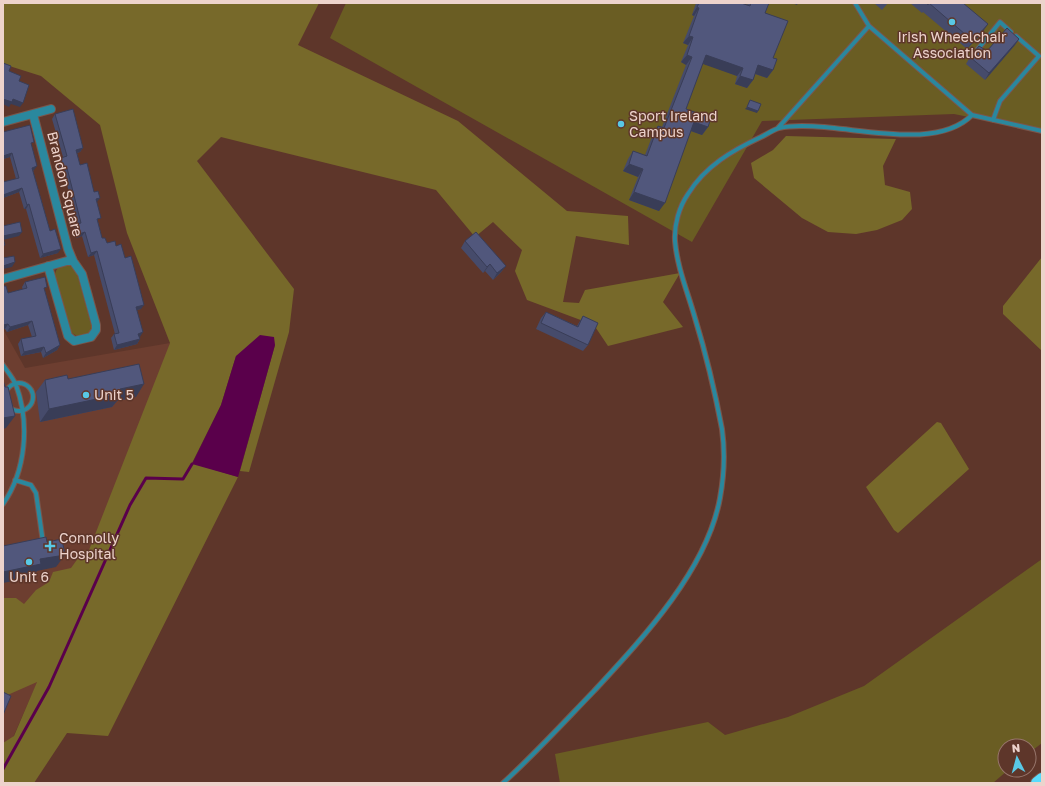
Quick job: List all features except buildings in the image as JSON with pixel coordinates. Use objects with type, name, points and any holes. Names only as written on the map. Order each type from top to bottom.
[{"type":"highway","points":[[1037,783],[1042,779]]},
{"type":"street","points":[[3,122],[51,109]]},
{"type":"street","name":"Brandon Square","points":[[33,114],[73,261],[82,274],[96,326],[94,334],[91,337],[77,341],[71,340],[68,336],[48,266]]},
{"type":"street","points":[[3,279],[48,266],[73,261]]},
{"type":"lane","points":[[855,3],[869,26],[972,115],[1042,131]]},
{"type":"lane","points":[[977,50],[1000,22],[1039,56],[1000,101],[993,120]]},
{"type":"lane","points":[[503,783],[556,731],[650,628],[685,579],[714,522],[720,499],[723,467],[722,432],[712,381],[681,270],[675,241],[677,220],[687,195],[705,172],[734,149],[778,128],[869,26]]},
{"type":"lane","points":[[778,128],[809,127],[912,135],[942,131],[964,124],[972,115]]},
{"type":"lane","points":[[3,364],[15,384],[24,429],[23,446],[15,480],[3,504]]},
{"type":"lane","points":[[15,384],[24,384],[32,394],[29,406],[21,411],[12,409],[6,402],[6,393],[11,386],[15,384]]},
{"type":"lane","points":[[15,480],[31,485],[36,493],[44,551]]},
{"type":"shaded area","points":[[3,3],[319,3],[298,45],[458,121],[567,211],[628,216],[629,245],[576,236],[563,302],[579,303],[585,290],[680,273],[663,302],[683,327],[608,346],[594,325],[527,300],[515,271],[522,250],[493,222],[475,237],[436,190],[221,137],[197,161],[294,289],[289,332],[249,472],[240,471],[275,345],[236,356],[221,405],[192,463],[238,477],[108,736],[67,733],[34,783],[3,783],[3,743],[14,736],[37,682],[3,697],[3,598],[16,598],[24,604],[36,590],[49,582],[53,572],[71,568],[84,550],[89,550],[170,343],[127,233],[100,125],[41,76],[3,64]]},
{"type":"shaded area","name":"Sport Ireland Campus","points":[[346,3],[1042,3],[1042,132],[954,114],[762,121],[692,242],[330,38]]},
{"type":"shaded area","points":[[786,136],[896,139],[883,166],[885,185],[910,192],[912,209],[902,220],[877,230],[856,234],[828,232],[802,218],[754,178],[751,163],[773,150]]},
{"type":"shaded area","points":[[1042,257],[1042,351],[1003,314],[1003,306]]},
{"type":"shaded area","points":[[69,265],[76,270],[91,324],[90,332],[79,337],[70,332],[55,276],[57,269]]},
{"type":"shaded area","name":"Connolly Hospital","points":[[3,329],[25,368],[170,343],[151,424],[3,760]]},
{"type":"shaded area","points":[[260,335],[274,337],[275,345],[238,477],[192,464],[221,405],[236,356]]},
{"type":"shaded area","points":[[937,422],[941,423],[969,469],[898,533],[894,530],[866,487]]},
{"type":"shaded area","points":[[1042,559],[1042,743],[1037,747],[1037,738],[997,738],[997,778],[999,778],[993,783],[560,783],[555,754],[708,722],[725,735],[788,717],[864,686]]},
{"type":"waterway","points":[[3,769],[49,687],[130,505],[146,478],[183,479],[192,464]]},
{"type":"place","name":"Irish Wheelchair Association","points":[[952,22]]},
{"type":"place","name":"Sport Ireland Campus","points":[[621,124]]},
{"type":"place","name":"Unit 5","points":[[86,395]]},
{"type":"place","name":"Connolly Hospital","points":[[50,546]]},
{"type":"place","name":"Unit 6","points":[[29,562]]}]
